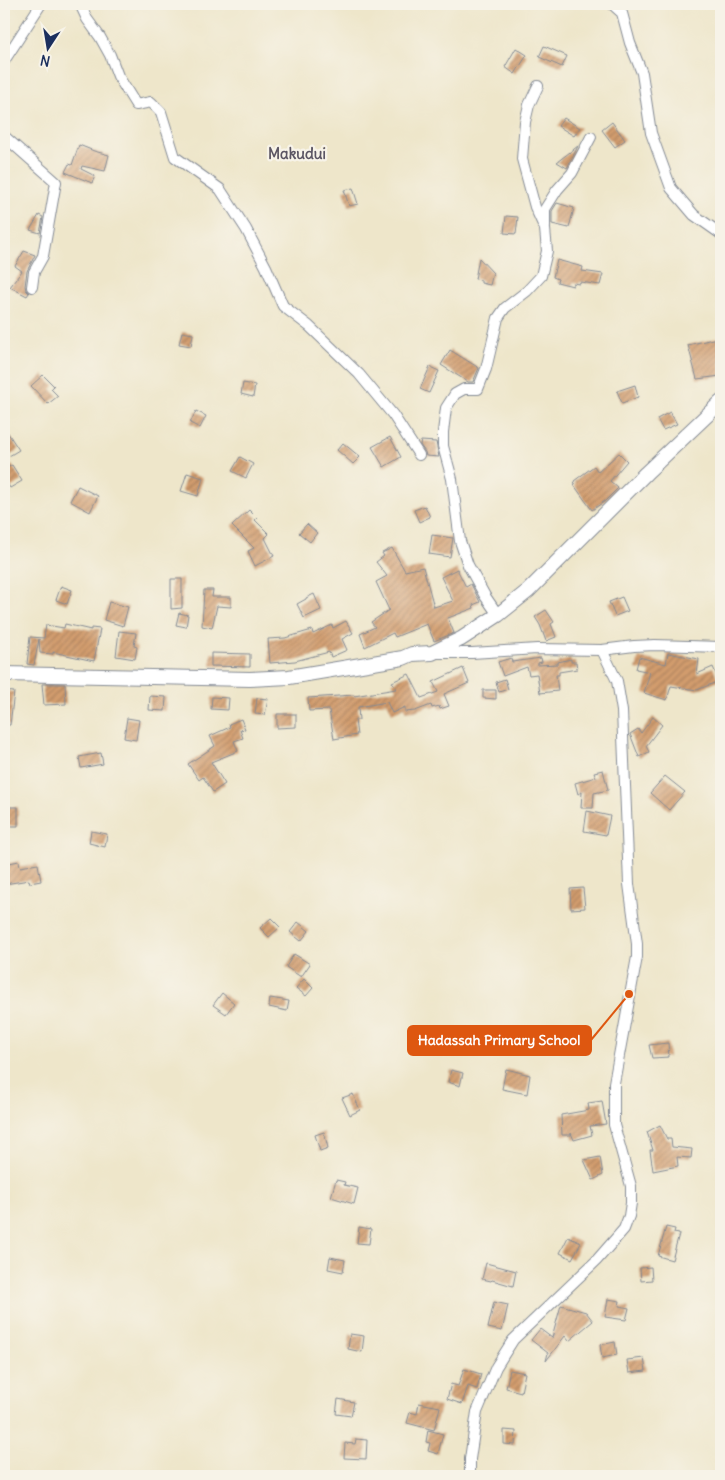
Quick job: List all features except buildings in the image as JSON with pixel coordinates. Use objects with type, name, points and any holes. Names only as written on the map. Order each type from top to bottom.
[{"type":"street","points":[[4,61],[41,4]]},
{"type":"street","points":[[80,4],[87,19],[110,55],[118,76],[136,105],[151,102],[161,112],[174,157],[220,189],[246,229],[266,267],[283,306],[309,326],[359,374],[393,415],[419,455]]},
{"type":"street","points":[[612,4],[622,13],[630,43],[642,73],[651,133],[672,188],[694,215],[721,234]]},
{"type":"street","points":[[538,86],[529,105],[525,122],[522,159],[535,207],[544,229]]},
{"type":"street","points":[[4,136],[56,182],[43,256],[34,272],[32,287]]},
{"type":"street","points":[[498,615],[473,574],[460,541],[452,479],[443,446],[442,432],[446,408],[455,394],[464,389],[478,389],[486,369],[498,318],[505,308],[527,291],[541,276],[547,251],[544,209],[572,173],[591,137]]},
{"type":"street","points":[[432,653],[461,639],[498,615],[528,591],[721,402]]},
{"type":"street","points":[[4,674],[250,679],[289,677],[403,658],[412,654],[472,654],[537,649],[602,650],[654,645],[721,647]]},
{"type":"street","points":[[470,1476],[470,1459],[477,1412],[496,1367],[512,1340],[596,1261],[624,1230],[629,1216],[631,1186],[614,1125],[614,1083],[638,957],[638,944],[629,884],[620,691],[615,674],[602,650]]},
{"type":"place","name":"Hadassah Primary School","points":[[629,994]]},
{"type":"district","name":"Makudui","points":[[297,153]]}]
